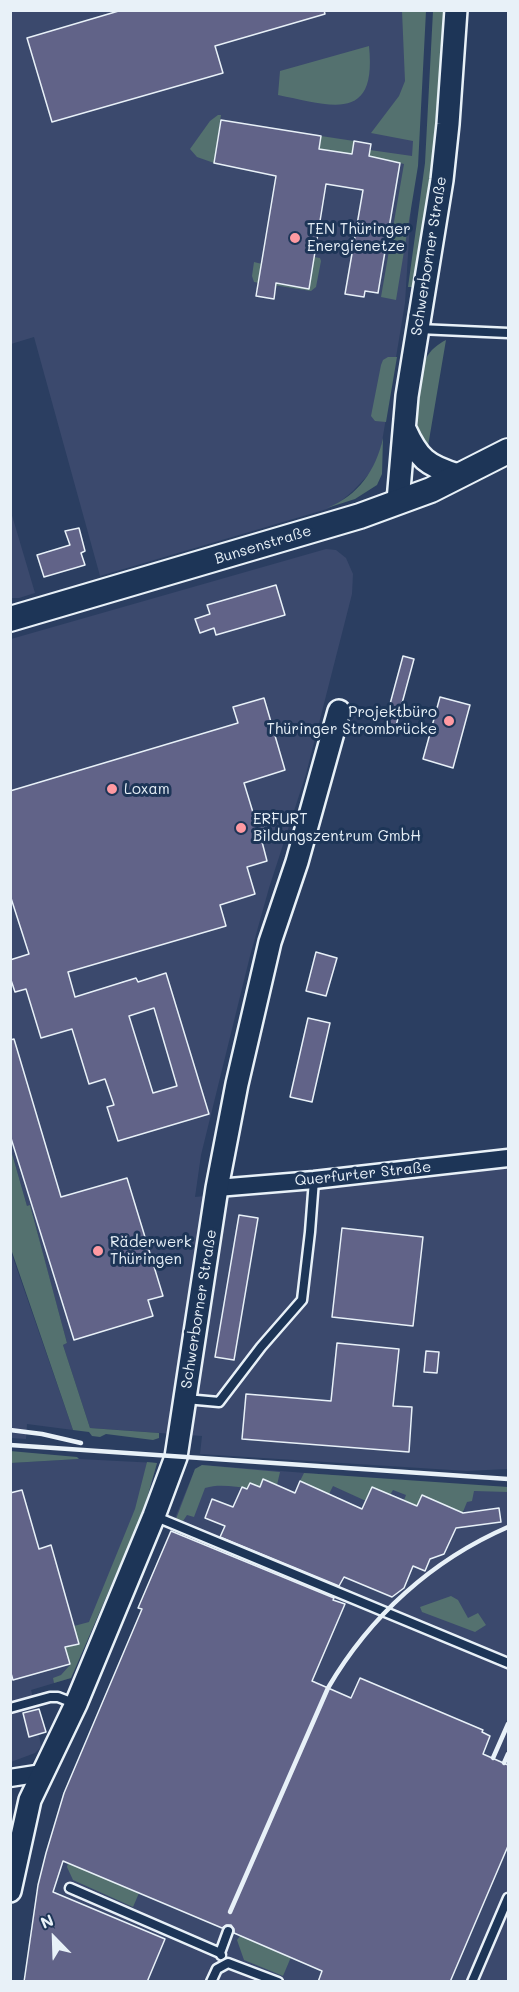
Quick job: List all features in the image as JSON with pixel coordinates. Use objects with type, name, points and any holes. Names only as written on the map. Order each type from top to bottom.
[{"type":"main road","name":"Bunsenstraße","points":[[10,619],[251,542],[350,520],[431,490],[508,451]]},
{"type":"street","name":"Schwerborner Straße","points":[[398,501],[407,396],[443,169],[456,10]]},
{"type":"street","points":[[405,428],[414,448],[428,464],[458,475]]},
{"type":"street","name":"Schwerborner Straße","points":[[10,1891],[30,1800],[76,1704],[176,1457],[217,1188],[237,1084],[270,942],[297,862],[339,711]]},
{"type":"street","name":"Querfurter Straße","points":[[217,1188],[314,1180],[508,1158]]},
{"type":"street","points":[[10,1778],[42,1773]]},
{"type":"lane","points":[[418,329],[508,333]]},
{"type":"lane","points":[[185,1399],[219,1401],[261,1347],[302,1300],[314,1180]]},
{"type":"lane","points":[[154,1516],[508,1662]]},
{"type":"lane","points":[[10,1708],[50,1697],[58,1697],[76,1704]]},
{"type":"lane","points":[[70,1888],[220,1953]]},
{"type":"lane","points":[[472,1982],[508,1898]]},
{"type":"lane","points":[[224,1964],[220,1953],[228,1931]]},
{"type":"lane","points":[[211,1982],[217,1969],[224,1964],[233,1963],[278,1982]]},
{"type":"shaded area","points":[[11,11],[423,11],[405,303],[382,442],[380,453],[371,472],[341,501],[327,509],[100,576],[34,337],[11,344]]},
{"type":"shaded area","points":[[11,512],[35,593],[19,598],[11,598]]},
{"type":"shaded area","points":[[326,549],[336,550],[346,558],[353,574],[352,594],[306,774],[269,888],[250,956],[201,1155],[195,1197],[508,1166],[508,1469],[467,1471],[200,1454],[202,1436],[90,1428],[63,1345],[67,1343],[30,1206],[27,1206],[11,1150],[11,639]]},
{"type":"shaded area","points":[[10,1249],[73,1430],[27,1424],[26,1439],[11,1438]]},
{"type":"shaded area","points":[[79,1459],[157,1463],[143,1512],[71,1678],[31,1690],[46,1732],[39,1734],[41,1747],[35,1753],[11,1762],[11,1463]]},
{"type":"shaded area","points":[[202,1465],[508,1487],[508,1981],[24,1982],[46,1853],[64,1793],[142,1610],[138,1608],[195,1469]]},
{"type":"green space","points":[[402,11],[426,11],[418,166],[396,300],[381,297],[404,164],[369,156],[370,150],[412,156],[413,141],[371,133],[399,96],[405,81]]},
{"type":"green space","points":[[433,11],[446,11],[438,126],[414,287],[408,287],[425,163]]},
{"type":"green space","points":[[369,46],[370,71],[366,88],[358,98],[347,104],[316,103],[278,95],[280,71]]},
{"type":"green space","points":[[221,115],[214,163],[197,157],[190,149],[210,121]]},
{"type":"green space","points":[[321,136],[354,141],[352,155],[319,149]]},
{"type":"green space","points":[[314,257],[320,258],[321,261],[316,287],[311,291],[254,282],[252,276],[254,262],[262,264],[259,281],[308,289]]},
{"type":"green space","points":[[446,340],[427,452],[418,428],[420,385],[426,359],[437,345]]},
{"type":"green space","points":[[388,357],[397,357],[386,422],[375,421],[371,416],[381,365]]},
{"type":"green space","points":[[383,438],[382,474],[377,485],[355,499],[327,508],[348,496],[364,481],[376,461]]},
{"type":"green space","points":[[11,1150],[27,1206],[30,1205],[67,1343],[63,1345],[90,1428],[159,1433],[159,1438],[153,1440],[106,1434],[100,1437],[92,1436],[89,1432],[73,1430],[11,1249]]},
{"type":"green space","points":[[10,1451],[77,1457],[79,1459],[11,1463]]},
{"type":"green space","points":[[147,1462],[157,1463],[143,1512],[71,1678],[54,1683],[53,1678],[61,1675],[70,1665],[65,1647],[79,1643],[74,1626],[89,1622],[135,1509]]},
{"type":"green space","points":[[202,1465],[280,1472],[277,1485],[263,1480],[260,1487],[212,1486],[205,1488],[194,1517],[187,1515],[183,1521],[176,1519],[195,1469]]},
{"type":"green space","points":[[304,1473],[508,1487],[508,1492],[474,1491],[472,1501],[467,1502],[458,1524],[404,1500],[406,1495],[393,1490],[390,1495],[372,1487],[366,1501],[333,1486],[329,1494],[300,1481]]},
{"type":"green space","points":[[451,1596],[458,1600],[468,1618],[478,1613],[486,1625],[475,1632],[422,1612],[420,1607]]},
{"type":"green space","points":[[68,1863],[139,1893],[133,1907],[73,1880],[67,1867]]},
{"type":"green space","points":[[240,1936],[291,1957],[283,1976],[244,1960],[237,1940]]},
{"type":"building","points":[[122,10],[324,10],[325,14],[215,46],[223,73],[52,122],[27,38]]},
{"type":"building","points":[[221,120],[321,136],[319,149],[352,154],[354,141],[371,144],[369,156],[400,163],[378,293],[365,291],[364,297],[345,294],[363,190],[326,184],[309,289],[276,283],[274,299],[256,296],[276,176],[214,163]]},
{"type":"building","points":[[79,528],[85,551],[81,553],[85,565],[44,577],[37,555],[70,545],[65,531]]},
{"type":"building","points":[[276,585],[285,615],[216,635],[214,628],[200,633],[195,619],[210,614],[207,605]]},
{"type":"building","points":[[403,656],[414,659],[394,733],[383,730]]},
{"type":"building","points":[[440,697],[470,705],[453,768],[423,759]]},
{"type":"building","points":[[264,698],[285,770],[244,783],[255,819],[267,815],[261,838],[267,861],[247,867],[255,894],[220,905],[226,926],[68,972],[75,997],[136,978],[138,982],[166,973],[209,1114],[118,1141],[107,1107],[114,1105],[105,1079],[89,1084],[72,1029],[41,1038],[26,989],[15,992],[10,977],[10,960],[29,954],[10,895],[10,791],[238,723],[233,707]],"holes":[[[154,1008],[177,1086],[153,1093],[129,1016]]]},
{"type":"building","points":[[316,952],[337,958],[326,996],[306,991]]},
{"type":"building","points":[[308,1018],[330,1023],[312,1102],[290,1097]]},
{"type":"building","name":"Räderwerk Thüringen","points":[[14,1039],[61,1197],[127,1178],[163,1296],[148,1300],[153,1316],[74,1340],[10,1135],[10,1040]]},
{"type":"building","points":[[239,1215],[258,1218],[234,1360],[215,1357]]},
{"type":"building","points":[[342,1228],[423,1237],[413,1326],[332,1317]]},
{"type":"building","points":[[337,1343],[399,1349],[393,1406],[412,1407],[409,1452],[242,1439],[246,1394],[331,1401]]},
{"type":"building","points":[[426,1351],[439,1352],[437,1373],[424,1372]]},
{"type":"building","points":[[263,1479],[295,1493],[300,1481],[362,1509],[372,1487],[417,1506],[422,1495],[463,1513],[499,1508],[501,1522],[456,1528],[444,1554],[430,1559],[425,1571],[413,1566],[404,1588],[392,1597],[344,1577],[339,1586],[220,1537],[225,1526],[205,1518],[212,1499],[233,1507],[242,1487],[247,1489],[250,1483],[260,1487]]},
{"type":"building","points":[[22,1490],[39,1549],[51,1545],[79,1644],[65,1647],[70,1664],[13,1680],[10,1670],[10,1493]]},
{"type":"building","points":[[171,1531],[345,1604],[312,1681],[351,1698],[360,1678],[483,1730],[482,1732],[490,1736],[483,1754],[508,1765],[508,1846],[450,1982],[318,1982],[322,1971],[234,1933],[231,1925],[222,1928],[63,1861],[53,1892],[165,1939],[147,1982],[24,1982],[38,1885],[64,1793],[142,1609],[138,1608]]},
{"type":"building","points":[[39,1709],[46,1732],[29,1737],[23,1713]]},
{"type":"railway","points":[[10,1430],[42,1434],[81,1443]]},
{"type":"railway","points":[[10,1445],[508,1479]]},
{"type":"railway","points":[[230,1912],[328,1688],[363,1637],[383,1614],[429,1573],[480,1540],[508,1527]]},
{"type":"railway","points":[[493,1758],[508,1724]]},
{"type":"railway","points":[[504,1763],[508,1754]]},
{"type":"place","name":"TEN Thüringer Energienetze","points":[[295,238]]},
{"type":"place","name":"Projektbüro Thüringer Strombrücke","points":[[449,721]]},
{"type":"place","name":"Loxam","points":[[112,789]]},
{"type":"place","name":"ERFURT Bildungszentrum GmbH","points":[[241,828]]},
{"type":"place","name":"Räderwerk Thüringen","points":[[98,1251]]}]
